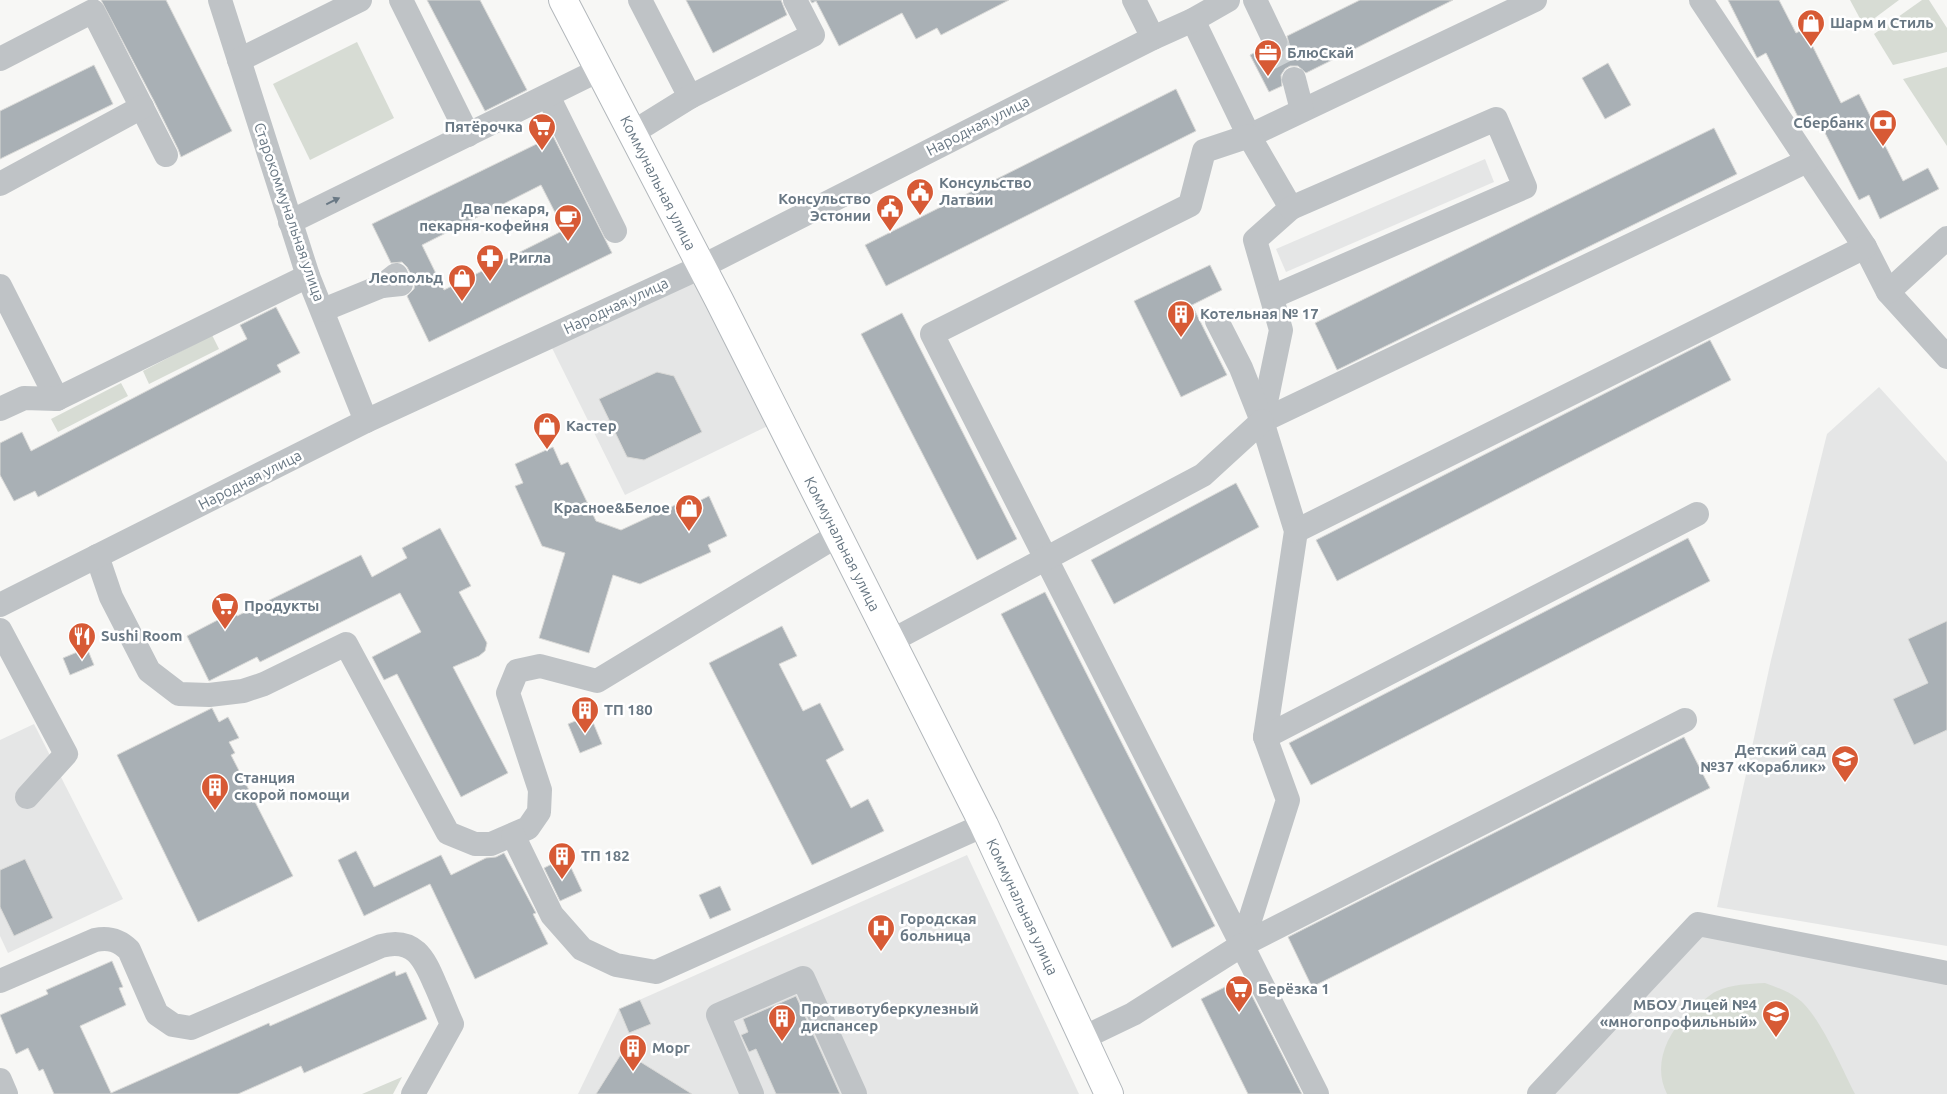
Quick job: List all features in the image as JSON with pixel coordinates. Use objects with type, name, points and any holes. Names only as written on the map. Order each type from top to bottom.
[{"type":"main road","name":"Коммунальная улица","points":[[563,0],[838,535],[984,825],[1109,1094]]},
{"type":"street","name":"Старокоммунальная улица","points":[[220,0],[308,276],[366,421]]},
{"type":"street","points":[[239,60],[360,0]]},
{"type":"street","points":[[401,0],[468,135]]},
{"type":"street","points":[[640,0],[690,97]]},
{"type":"street","points":[[632,133],[690,97],[813,35],[796,0]]},
{"type":"street","points":[[1134,0],[1153,38]]},
{"type":"street","name":"Народная улица","points":[[0,605],[366,421],[701,267],[1153,38],[1193,20],[1228,0]]},
{"type":"street","points":[[1255,0],[1275,42]]},
{"type":"street","points":[[1317,1094],[932,334],[1190,205],[1204,151],[1249,136],[1535,0]]},
{"type":"street","points":[[1701,0],[1865,247],[1888,292],[1947,357]]},
{"type":"street","points":[[0,59],[93,11],[166,155]]},
{"type":"street","points":[[1193,20],[1249,136],[1291,208]]},
{"type":"street","points":[[290,222],[599,70]]},
{"type":"street","points":[[1294,79],[1302,110]]},
{"type":"street","points":[[548,96],[615,231]]},
{"type":"street","points":[[0,184],[142,107]]},
{"type":"street","points":[[1262,421],[1281,330],[1255,240],[1291,208],[1496,119],[1525,187],[1272,297]]},
{"type":"street","points":[[891,641],[1203,475],[1262,421],[1807,161]]},
{"type":"street","points":[[1888,292],[1947,238]]},
{"type":"street","points":[[1296,531],[1865,247]]},
{"type":"street","points":[[0,409],[24,398],[56,399],[308,276]]},
{"type":"street","points":[[323,310],[393,282]]},
{"type":"street","points":[[0,286],[56,399]]},
{"type":"street","points":[[1217,321],[1241,368],[1262,421],[1296,531],[1265,737],[1288,800],[1242,945]]},
{"type":"street","points":[[1265,737],[1696,514]]},
{"type":"street","points":[[97,556],[111,597],[149,671],[179,694],[209,695],[243,691],[264,684],[346,644],[448,833],[475,844],[490,844],[513,836],[528,828],[539,812],[540,790],[508,692],[517,671],[540,666],[597,681],[838,535]]},
{"type":"street","points":[[0,630],[66,754],[27,797]]},
{"type":"street","points":[[1083,1038],[1133,1014],[1242,945],[1685,720]]},
{"type":"street","points":[[513,836],[552,915],[582,949],[616,965],[656,972],[984,825]]},
{"type":"street","points":[[1539,1094],[1698,924],[1947,973]]},
{"type":"street","points":[[0,981],[95,940],[110,939],[124,945],[129,950],[157,1014],[174,1025],[191,1028],[381,946],[389,944],[404,945],[412,948],[425,960],[452,1024],[413,1094]]},
{"type":"street","points":[[752,1094],[718,1015],[803,978],[855,1094]]},
{"type":"street","points":[[0,1080],[6,1094]]},
{"type":"shaded area","points":[[1850,0],[1899,0],[1864,26]]},
{"type":"shaded area","points":[[1922,0],[1929,0],[1947,28],[1947,52],[1893,65],[1874,34]]},
{"type":"shaded area","points":[[357,42],[394,118],[310,160],[273,84]]},
{"type":"shaded area","points":[[1947,67],[1947,146],[1903,79]]},
{"type":"shaded area","points":[[1485,159],[1494,182],[1286,272],[1276,249]]},
{"type":"shaded area","points":[[698,275],[774,423],[625,495],[551,346]]},
{"type":"shaded area","points":[[212,335],[219,349],[149,384],[143,371]]},
{"type":"shaded area","points":[[121,383],[128,396],[58,432],[51,419]]},
{"type":"shaded area","name":"Детский сад №37 «Кораблик»","points":[[1879,387],[1947,462],[1947,946],[1717,907],[1771,660],[1827,434]]},
{"type":"shaded area","points":[[34,724],[123,899],[8,953],[0,936],[0,740]]},
{"type":"shaded area","name":"Городская больница","points":[[967,855],[1079,1094],[578,1094],[619,1009]]},
{"type":"shaded area","name":"МБОУ Лицей №4 «многопрофильный»","points":[[1699,933],[1947,982],[1947,1094],[1555,1094]]},
{"type":"shaded area","points":[[1765,983],[1790,993],[1805,1005],[1814,1016],[1855,1094],[1667,1094],[1662,1080],[1663,1054],[1668,1041],[1683,1018],[1693,1008],[1717,991],[1747,984]]},
{"type":"shaded area","points":[[402,1077],[393,1094],[362,1094]]},
{"type":"building","points":[[101,0],[166,0],[232,131],[181,157]]},
{"type":"building","points":[[427,0],[480,0],[527,90],[485,111]]},
{"type":"building","points":[[686,0],[781,0],[787,15],[713,53]]},
{"type":"building","points":[[810,0],[1009,0],[941,35],[937,28],[916,39],[902,13],[839,46],[816,1],[812,3]]},
{"type":"building","points":[[1360,0],[1453,0],[1306,73],[1298,66],[1290,66],[1281,75],[1282,86],[1269,92],[1250,55],[1263,48],[1273,56],[1281,54],[1287,49],[1289,44],[1287,36]]},
{"type":"building","points":[[1728,0],[1779,0],[1796,33],[1804,29],[1841,103],[1859,94],[1903,181],[1928,168],[1939,189],[1880,219],[1869,195],[1859,200],[1819,121],[1804,129],[1766,53],[1757,58]]},
{"type":"building","points":[[1608,63],[1631,105],[1605,119],[1582,78]]},
{"type":"building","points":[[94,65],[113,104],[0,159],[0,111]]},
{"type":"building","points":[[1176,89],[1196,131],[886,286],[865,245]]},
{"type":"building","points":[[1714,128],[1737,174],[1337,370],[1315,323]]},
{"type":"building","points":[[553,136],[612,253],[429,342],[407,296],[414,289],[415,282],[402,262],[391,263],[372,224]],"holes":[[[541,185],[564,230],[444,290],[422,245]]]},
{"type":"building","name":"Котельная № 17","points":[[1210,265],[1222,290],[1192,305],[1227,375],[1181,397],[1134,301]]},
{"type":"building","points":[[276,307],[300,353],[277,365],[281,372],[38,497],[35,491],[14,501],[0,475],[0,443],[22,432],[31,451],[247,339],[240,325]]},
{"type":"building","points":[[902,313],[1017,539],[977,560],[861,334]]},
{"type":"building","points":[[1710,340],[1731,380],[1337,581],[1316,540]]},
{"type":"building","points":[[657,372],[674,376],[702,432],[644,460],[627,457],[599,399]]},
{"type":"building","points":[[553,447],[561,465],[568,462],[596,521],[621,530],[686,500],[689,506],[709,496],[727,536],[708,545],[711,552],[640,584],[613,575],[589,653],[539,638],[565,553],[542,546],[515,486],[523,483],[515,464]]},
{"type":"building","points":[[1236,483],[1259,527],[1114,604],[1091,560]]},
{"type":"building","points":[[440,528],[471,586],[459,592],[487,643],[485,651],[479,656],[453,667],[508,773],[461,797],[397,674],[384,680],[372,657],[421,632],[400,593],[260,662],[257,657],[209,681],[187,636],[235,611],[237,616],[361,555],[372,577],[407,558],[402,548]]},
{"type":"building","points":[[1688,538],[1710,581],[1311,785],[1289,743]]},
{"type":"building","points":[[1045,592],[1215,926],[1172,948],[1001,614]]},
{"type":"building","points":[[1947,621],[1947,730],[1914,745],[1893,699],[1928,683],[1908,639]]},
{"type":"building","points":[[782,626],[797,656],[779,664],[803,711],[820,703],[844,750],[826,760],[851,808],[868,799],[884,831],[812,865],[709,663]]},
{"type":"building","points":[[87,648],[94,665],[70,675],[63,658]]},
{"type":"building","name":"Станция скорой помощи","points":[[212,708],[219,722],[228,717],[239,738],[229,742],[235,753],[231,755],[293,876],[198,922],[117,755]]},
{"type":"building","name":"ТП 180","points":[[590,715],[602,744],[580,753],[568,724]]},
{"type":"building","points":[[1684,737],[1710,788],[1312,987],[1288,937]]},
{"type":"building","points":[[356,851],[374,887],[441,855],[451,875],[486,858],[496,857],[504,853],[536,913],[533,914],[548,944],[475,979],[430,884],[364,916],[338,860]]},
{"type":"building","name":"ТП 182","points":[[566,857],[582,891],[560,901],[544,868]]},
{"type":"building","points":[[25,859],[53,918],[14,936],[0,907],[0,870]]},
{"type":"building","points":[[720,886],[731,910],[710,919],[699,895]]},
{"type":"building","points":[[112,961],[123,987],[119,988],[126,1005],[80,1026],[111,1093],[269,1023],[270,1026],[395,971],[396,976],[406,972],[427,1019],[304,1073],[301,1066],[238,1094],[54,1094],[43,1069],[39,1071],[28,1048],[16,1054],[0,1015],[48,994],[46,990]]},
{"type":"building","points":[[1243,978],[1302,1094],[1248,1094],[1201,999]]},
{"type":"building","name":"Противотуберкулезный диспансер","points":[[796,996],[840,1094],[776,1094],[756,1049],[749,1052],[741,1035],[748,1032],[743,1019]]},
{"type":"building","points":[[640,1000],[651,1024],[629,1033],[619,1009]]},
{"type":"building","name":"Морг","points":[[623,1051],[692,1094],[596,1094]]},
{"type":"tunnel","points":[[1275,42],[1294,79]]},
{"type":"place","name":"Шарм и Стиль","points":[[1811,47]]},
{"type":"place","name":"БлюСкай","points":[[1268,77]]},
{"type":"place","name":"Сбербанк","points":[[1883,147]]},
{"type":"place","name":"Пятёрочка","points":[[542,151]]},
{"type":"place","name":"Консульство Латвии","points":[[920,216]]},
{"type":"place","name":"Консульство Эстонии","points":[[890,232]]},
{"type":"place","name":"Два пекаря, пекарня-кофейня","points":[[568,242]]},
{"type":"place","name":"Ригла","points":[[490,282]]},
{"type":"place","name":"Леопольд","points":[[462,302]]},
{"type":"place","name":"Котельная № 17","points":[[1181,338]]},
{"type":"place","name":"Кастер","points":[[547,450]]},
{"type":"place","name":"Красное&Белое","points":[[689,532]]},
{"type":"place","name":"Продукты","points":[[225,630]]},
{"type":"place","name":"Sushi Room","points":[[82,660]]},
{"type":"place","name":"ТП 180","points":[[585,734]]},
{"type":"place","name":"Детский сад №37 «Кораблик»","points":[[1845,783]]},
{"type":"place","name":"Станция скорой помощи","points":[[215,811]]},
{"type":"place","name":"ТП 182","points":[[562,880]]},
{"type":"place","name":"Городская больница","points":[[881,952]]},
{"type":"place","name":"Берёзка 1","points":[[1239,1013]]},
{"type":"place","name":"МБОУ Лицей №4 «многопрофильный»","points":[[1776,1038]]},
{"type":"place","name":"Противотуберкулезный диспансер","points":[[782,1042]]},
{"type":"place","name":"Морг","points":[[633,1072]]}]
